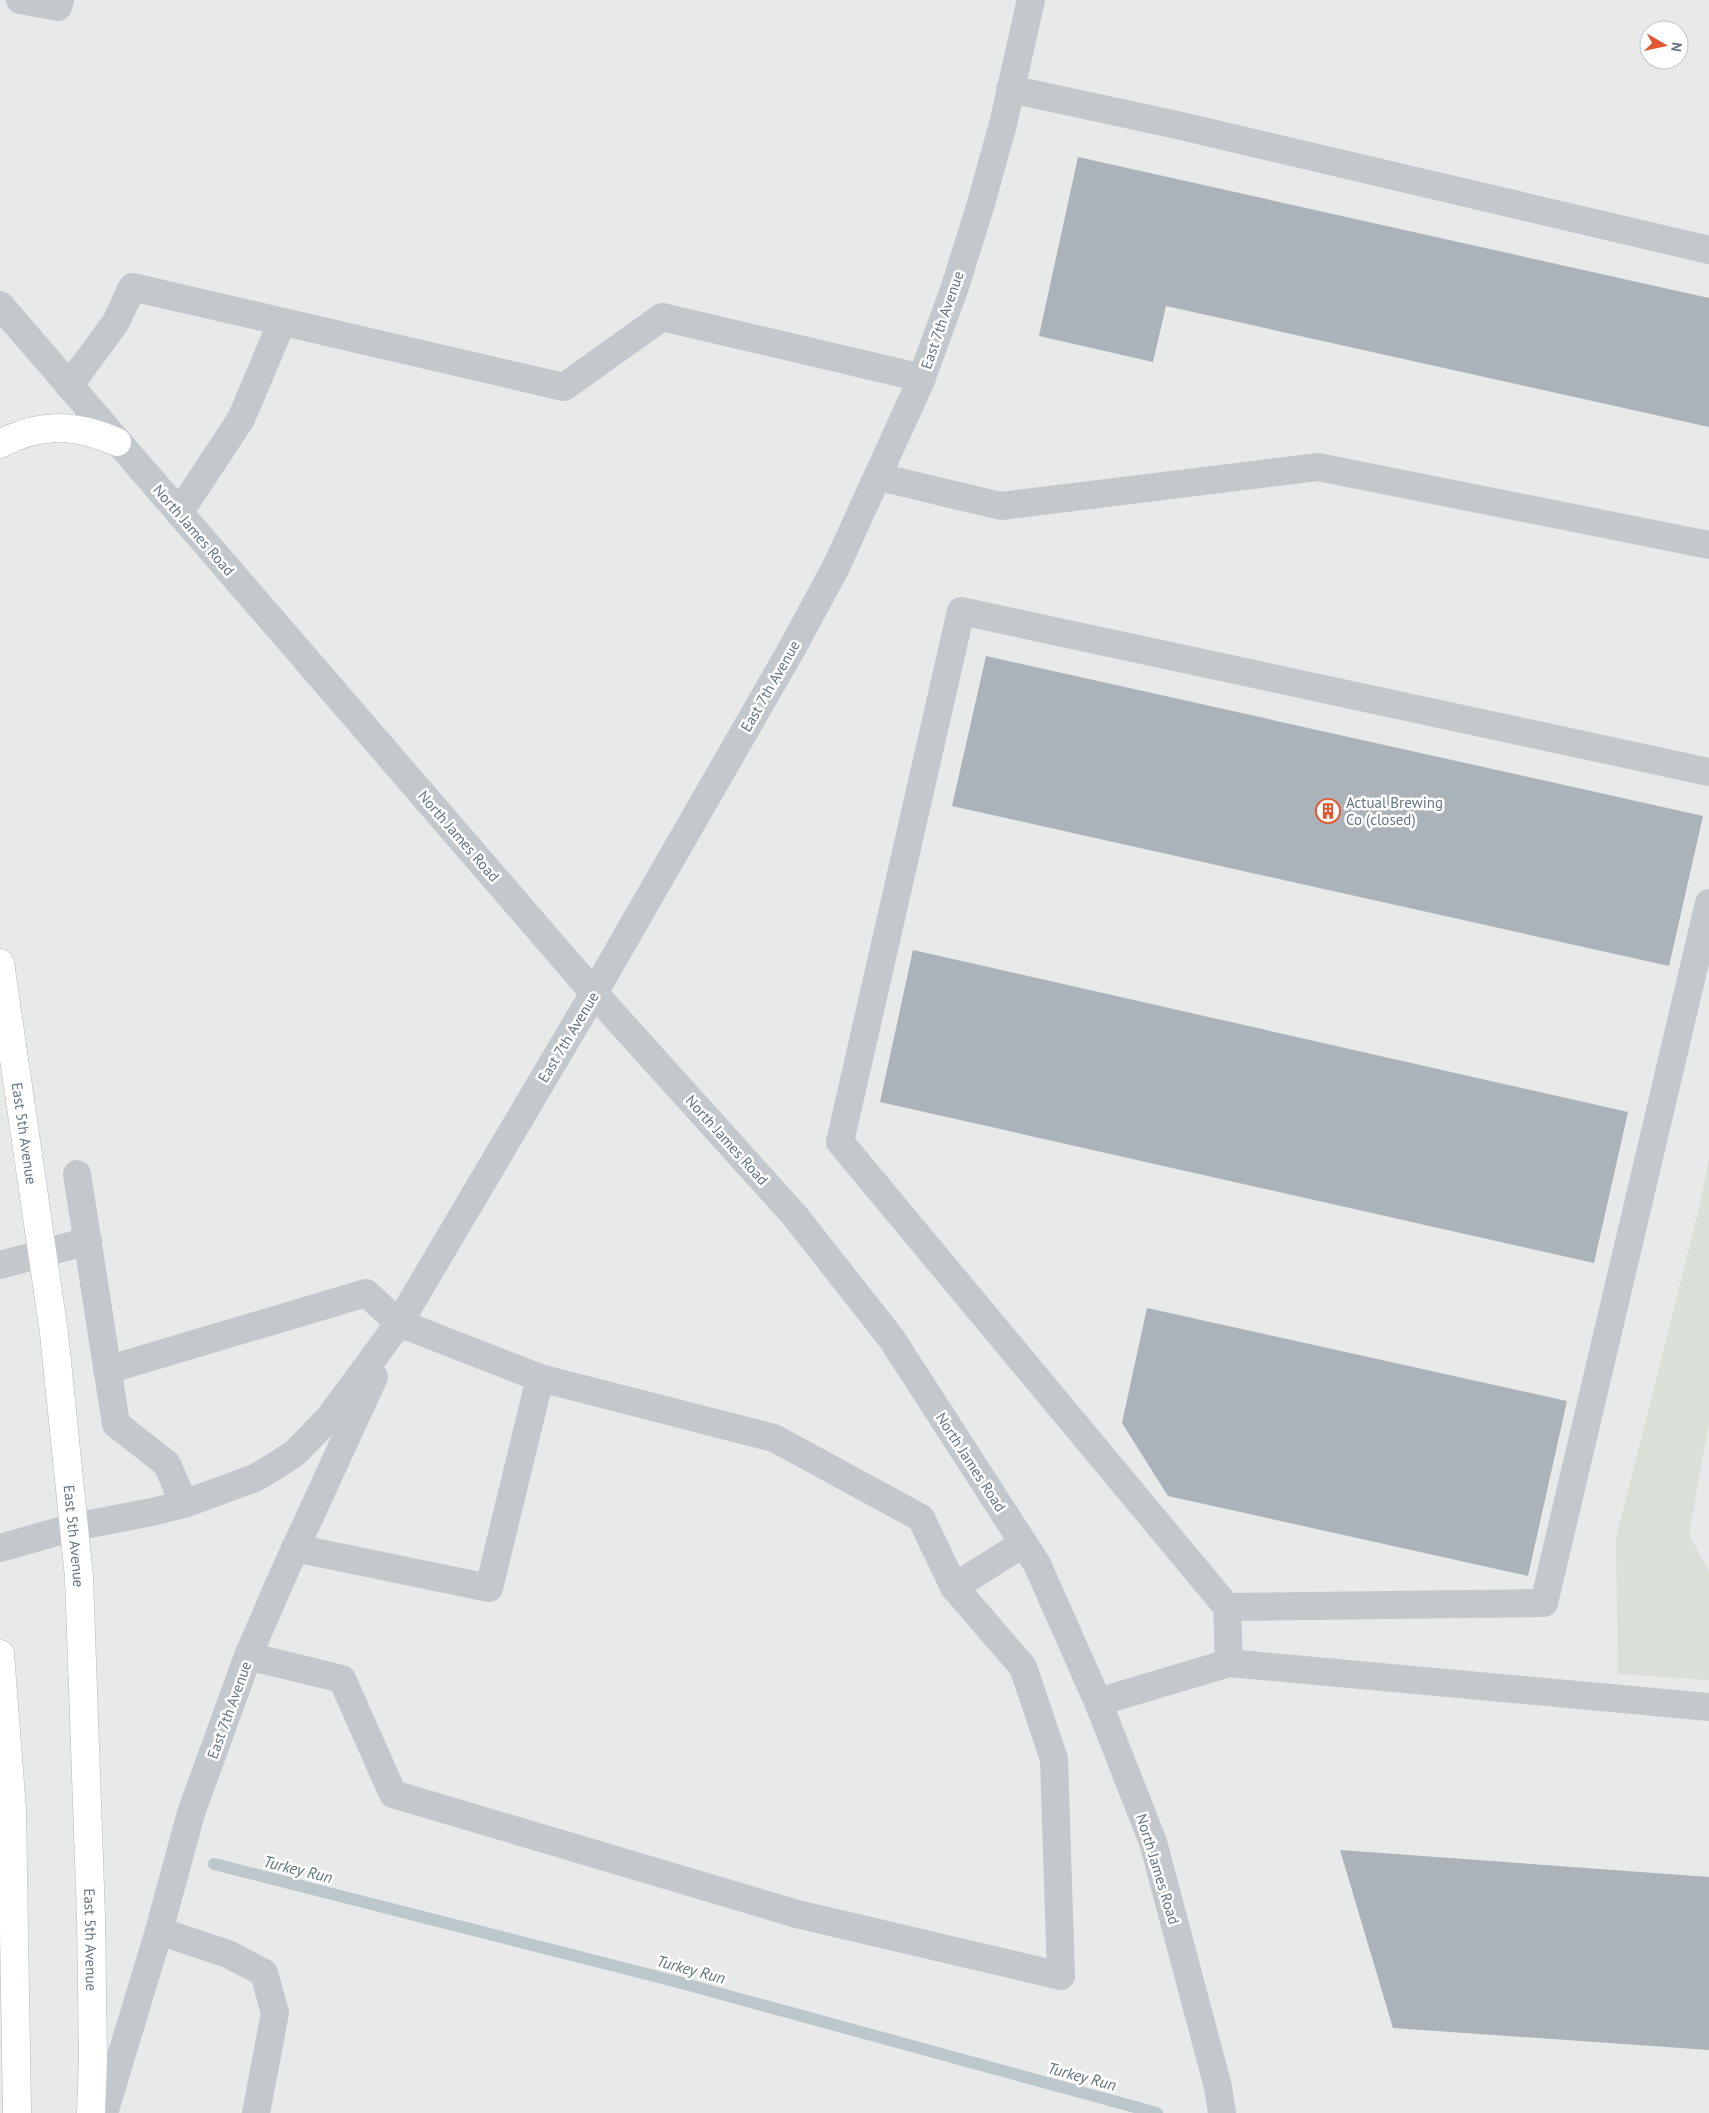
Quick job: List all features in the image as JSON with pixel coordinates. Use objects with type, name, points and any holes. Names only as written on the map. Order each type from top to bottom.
[{"type":"main road","points":[[0,444],[28,432],[50,427],[86,430],[117,442]]},
{"type":"main road","name":"East 5th Avenue","points":[[0,963],[54,1333],[79,1577],[91,1916],[93,2059],[91,2113]]},
{"type":"main road","points":[[0,1654],[12,1810],[16,2113]]},
{"type":"street","points":[[20,0],[58,7],[60,0]]},
{"type":"street","name":"East 7th Avenue","points":[[0,1548],[74,1527],[184,1504],[255,1478],[295,1453],[330,1418],[399,1323],[594,993],[795,644],[836,567],[879,477],[922,378],[954,290],[980,207],[1031,0]]},
{"type":"street","points":[[1010,89],[1709,250]]},
{"type":"street","points":[[69,386],[116,322],[132,287],[564,387],[662,317],[922,378]]},
{"type":"street","name":"North James Road","points":[[0,305],[594,993],[795,1216],[890,1338],[1037,1564],[1098,1702],[1154,1842],[1218,2087],[1222,2113]]},
{"type":"street","points":[[179,513],[241,419],[282,322]]},
{"type":"street","points":[[879,477],[1001,506],[1318,466],[1709,545]]},
{"type":"street","points":[[1229,1663],[1227,1607],[840,1142],[961,612],[1709,772]]},
{"type":"street","points":[[1227,1607],[1544,1603],[1709,903]]},
{"type":"street","points":[[77,1174],[116,1424],[167,1464],[184,1504]]},
{"type":"street","points":[[0,1264],[88,1242]]},
{"type":"street","points":[[107,1370],[366,1293],[399,1323],[540,1378],[774,1438],[921,1518],[954,1587],[1022,1667],[1054,1759],[1061,1976],[797,1914],[393,1794],[342,1679],[248,1656]]},
{"type":"street","name":"East 7th Avenue","points":[[104,2113],[159,1931],[191,1813],[248,1656],[295,1548],[399,1323]]},
{"type":"street","points":[[295,1548],[489,1588],[540,1378]]},
{"type":"street","points":[[954,1587],[1023,1544]]},
{"type":"street","points":[[1098,1702],[1229,1663],[1709,1707]]},
{"type":"street","points":[[159,1931],[228,1954],[264,1973],[275,2014],[256,2113]]},
{"type":"shaded area","points":[[0,0],[1709,0],[1709,2113],[0,2113]]},
{"type":"shaded area","points":[[1709,1158],[1709,1422],[1689,1534],[1709,1572],[1709,1680],[1618,1674],[1616,1538],[1699,1208]]},
{"type":"building","points":[[1078,157],[1709,298],[1709,427],[1166,306],[1153,362],[1039,336]]},
{"type":"building","name":"Actual Brewing Co (closed)","points":[[986,656],[1703,816],[1669,966],[952,806]]},
{"type":"building","points":[[913,950],[1628,1112],[1594,1263],[880,1102]]},
{"type":"building","points":[[1147,1308],[1567,1401],[1528,1576],[1168,1496],[1122,1423]]},
{"type":"building","points":[[1340,1850],[1709,1877],[1709,2050],[1393,2028]]},
{"type":"waterway","name":"Turkey Run","points":[[214,1864],[674,1981],[1157,2113]]},
{"type":"place","name":"Actual Brewing Co (closed)","points":[[1328,811]]}]
